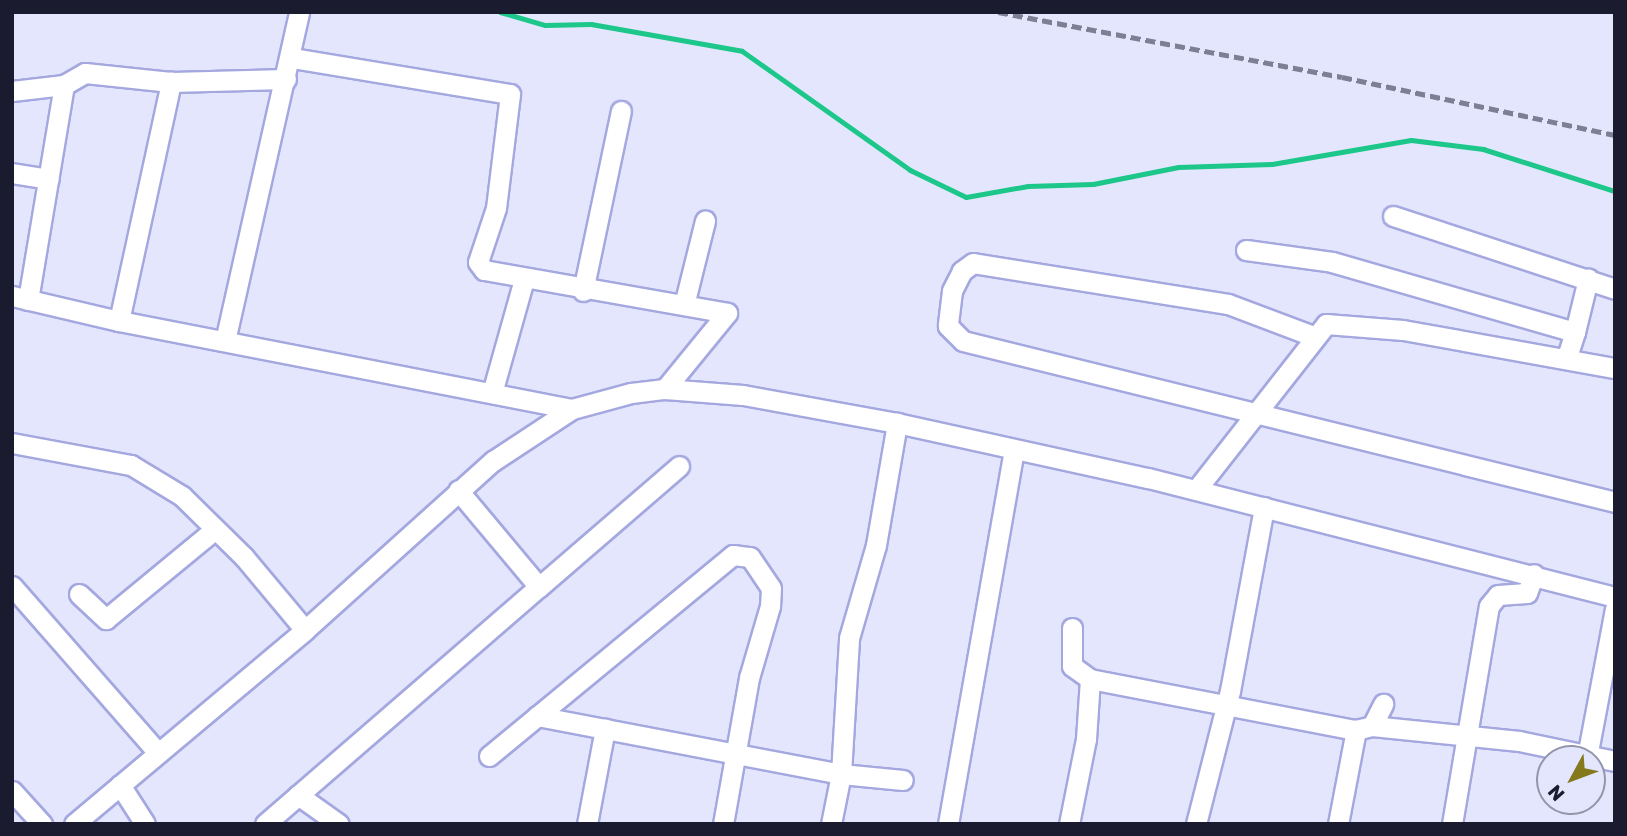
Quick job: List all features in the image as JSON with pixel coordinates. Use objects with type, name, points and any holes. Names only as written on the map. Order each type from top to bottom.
[{"type":"street","points":[[225,341],[292,58],[299,12]]},
{"type":"street","points":[[292,58],[510,94],[496,208],[478,262],[484,270],[524,279],[727,313],[665,389]]},
{"type":"street","points":[[12,91],[64,85],[85,74],[171,82],[286,79]]},
{"type":"street","points":[[119,321],[171,82]]},
{"type":"street","points":[[64,85],[50,179],[20,298],[119,321],[572,410]]},
{"type":"street","points":[[583,291],[621,111]]},
{"type":"street","points":[[12,173],[50,179]]},
{"type":"street","points":[[1393,216],[1615,289]]},
{"type":"street","points":[[684,305],[705,221]]},
{"type":"street","points":[[1247,250],[1332,262],[1575,332]]},
{"type":"street","points":[[1313,336],[1228,304],[973,263],[957,278],[948,326],[963,341],[1257,411],[1615,502]]},
{"type":"street","points":[[492,393],[524,279]]},
{"type":"street","points":[[1567,357],[1588,279]]},
{"type":"street","points":[[1196,490],[1313,336],[1333,323],[1567,357],[1615,368]]},
{"type":"street","points":[[74,824],[305,630],[458,491],[536,430],[572,410],[631,393],[665,389],[743,395],[897,423],[1196,490],[1615,597]]},
{"type":"street","points":[[831,824],[841,774],[849,638],[876,545],[897,423]]},
{"type":"street","points":[[12,443],[131,465],[181,496],[215,529],[305,630]]},
{"type":"street","points":[[948,824],[1014,450]]},
{"type":"street","points":[[265,824],[679,466]]},
{"type":"street","points":[[458,491],[539,587]]},
{"type":"street","points":[[1196,824],[1224,705],[1264,507]]},
{"type":"street","points":[[79,594],[106,619],[215,529]]},
{"type":"street","points":[[489,756],[733,555],[750,556],[771,588],[770,606],[734,753],[723,824]]},
{"type":"street","points":[[1452,824],[1471,734],[1489,606],[1498,595],[1527,593],[1534,575]]},
{"type":"street","points":[[12,586],[158,752]]},
{"type":"street","points":[[1589,745],[1615,609]]},
{"type":"street","points":[[1073,628],[1072,666],[1090,679],[1364,728],[1471,734],[1542,745]]},
{"type":"street","points":[[1069,824],[1086,739],[1090,679]]},
{"type":"street","points":[[1338,824],[1364,728],[1383,704]]},
{"type":"street","points":[[537,716],[841,774],[903,780]]},
{"type":"street","points":[[587,824],[605,729]]},
{"type":"street","points":[[120,785],[145,824]]},
{"type":"street","points":[[12,791],[42,824]]},
{"type":"street","points":[[298,795],[339,824]]},
{"type":"waterway","points":[[500,12],[545,25],[591,24],[742,51],[910,170],[966,197],[1028,186],[1093,184],[1178,167],[1272,164],[1411,140],[1483,149],[1615,191]]},
{"type":"railway","points":[[998,12],[1342,77],[1615,135]]}]
